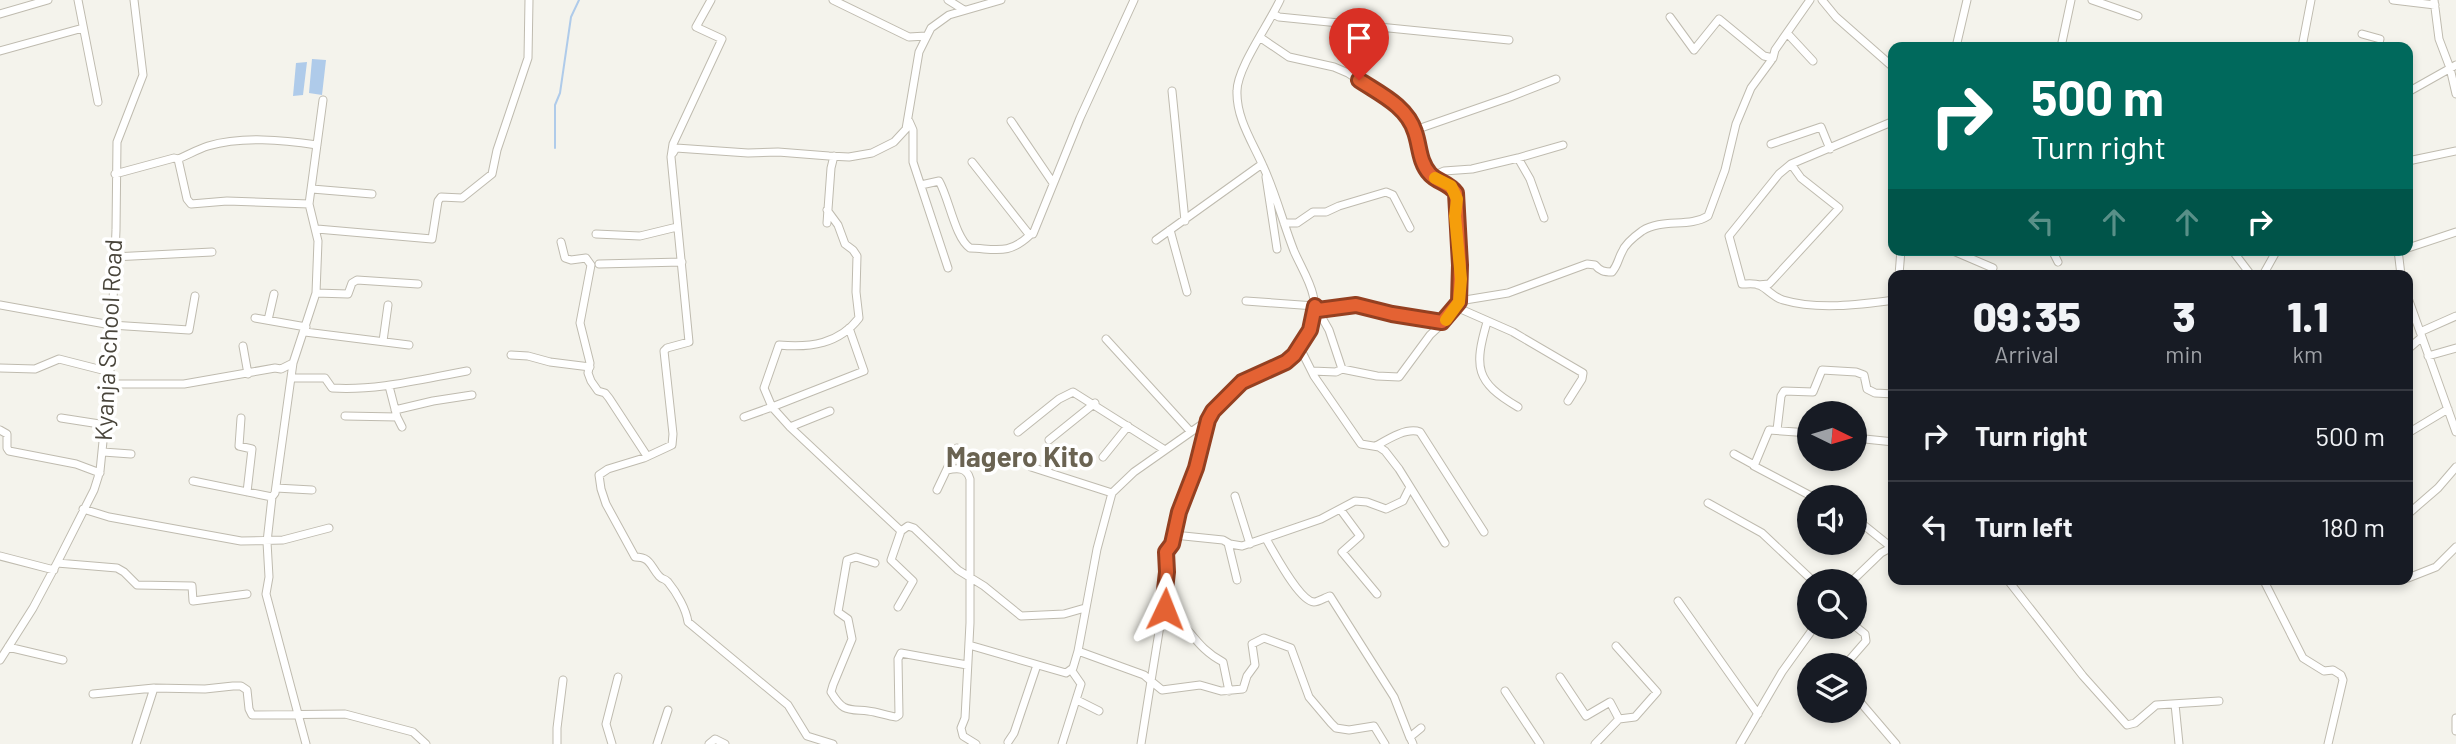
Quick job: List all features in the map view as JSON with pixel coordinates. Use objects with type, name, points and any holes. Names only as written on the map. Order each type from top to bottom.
[{"type":"street","points":[[0,14],[48,0]]},
{"type":"street","points":[[78,0],[98,102]]},
{"type":"street","name":"Kyanja School Road","points":[[0,660],[55,566],[100,473],[110,372],[118,137],[143,78],[134,0]]},
{"type":"street","points":[[317,229],[430,240],[441,197],[462,198],[492,174],[497,150],[528,58],[529,0]]},
{"type":"street","points":[[711,0],[696,27],[722,39],[671,157],[689,342],[664,351],[672,445],[608,469],[599,475],[601,489],[606,504],[635,557],[644,557],[651,562],[660,578],[667,580],[686,610],[688,622],[788,705],[807,736],[833,744]]},
{"type":"street","points":[[833,0],[903,35],[926,36]]},
{"type":"street","points":[[948,0],[964,10]]},
{"type":"street","points":[[675,146],[834,156],[872,153],[901,136],[909,121],[919,52],[926,36],[941,19],[1001,0]]},
{"type":"street","points":[[921,185],[937,180],[941,183],[965,245],[970,248],[1010,249],[1033,234],[1134,0]]},
{"type":"street","points":[[1280,0],[1238,79],[1236,95],[1244,127],[1266,173],[1312,290],[1316,308],[1329,330],[1342,369]]},
{"type":"street","points":[[1457,304],[1508,293],[1587,264],[1612,272],[1618,265],[1625,246],[1643,231],[1665,223],[1704,218],[1717,195],[1736,124],[1751,88],[1810,0]]},
{"type":"street","points":[[1822,0],[1836,17],[1888,63]]},
{"type":"street","points":[[1957,42],[1967,0]]},
{"type":"street","points":[[2062,42],[2071,0]]},
{"type":"street","points":[[2092,0],[2138,16]]},
{"type":"street","points":[[2303,42],[2311,0]]},
{"type":"street","points":[[2393,0],[2435,2],[2439,38],[2453,66],[2456,94]]},
{"type":"street","points":[[1273,14],[1279,17],[1360,26],[1509,40]]},
{"type":"street","points":[[1671,17],[1694,50],[1719,19],[1764,55],[1773,58]]},
{"type":"street","points":[[0,51],[83,28]]},
{"type":"street","points":[[1787,33],[1813,61]]},
{"type":"street","points":[[2362,34],[2379,38],[2379,42]]},
{"type":"street","points":[[1261,38],[1289,57],[1334,67],[1395,104],[1405,113],[1415,130],[1424,166],[1431,177],[1451,186],[1457,199],[1455,216],[1461,279],[1457,304],[1399,377],[1342,369],[1336,372],[1312,371]]},
{"type":"street","points":[[2413,89],[2453,66]]},
{"type":"street","points":[[1415,130],[1556,79]]},
{"type":"street","points":[[1172,91],[1185,221]]},
{"type":"street","points":[[306,744],[299,714],[292,700],[279,636],[266,594],[269,577],[267,542],[293,363],[316,293],[319,248],[317,229],[309,204],[323,100]]},
{"type":"street","points":[[909,121],[913,130],[913,162],[948,268]]},
{"type":"street","points":[[1011,121],[1053,183]]},
{"type":"street","points":[[1791,164],[1801,178],[1839,208],[1769,284],[1742,284],[1729,236],[1779,174],[1791,164],[1888,124]]},
{"type":"street","points":[[1771,144],[1821,127],[1830,149]]},
{"type":"street","points":[[115,174],[178,159],[209,146],[244,141],[317,145]]},
{"type":"street","points":[[1431,177],[1444,171],[1472,169],[1563,145]]},
{"type":"street","points":[[2413,160],[2434,158],[2456,151]]},
{"type":"street","points":[[827,223],[834,156]]},
{"type":"street","points":[[1518,158],[1530,179],[1544,218]]},
{"type":"street","points":[[178,159],[187,199],[191,204],[227,201],[309,204]]},
{"type":"street","points":[[972,162],[1030,235]]},
{"type":"street","points":[[1156,240],[1262,164]]},
{"type":"street","points":[[1266,173],[1277,249]]},
{"type":"street","points":[[312,189],[372,194]]},
{"type":"street","points":[[1284,223],[1297,223],[1313,212],[1326,212],[1386,192],[1393,195],[1410,228]]},
{"type":"street","points":[[827,210],[838,225],[845,244],[857,256],[856,292],[860,314],[849,328],[819,345],[779,345],[764,385],[764,392],[772,407],[790,427],[901,531]]},
{"type":"street","points":[[596,234],[640,236],[677,228]]},
{"type":"street","points":[[1170,230],[1187,292]]},
{"type":"street","points":[[2413,246],[2456,232]]},
{"type":"street","points":[[561,242],[565,258],[586,258],[591,265],[579,323],[591,382],[609,398],[647,456]]},
{"type":"street","points":[[113,257],[212,252]]},
{"type":"street","points":[[1965,256],[1993,268]]},
{"type":"street","points":[[2055,256],[2058,262]]},
{"type":"street","points":[[2237,256],[2247,270]]},
{"type":"street","points":[[599,264],[682,262]]},
{"type":"street","points":[[316,293],[348,294],[356,280],[418,284]]},
{"type":"street","points":[[1758,285],[1774,296],[1808,305],[1888,301]]},
{"type":"street","points":[[268,320],[274,293]]},
{"type":"street","points":[[0,305],[111,326],[189,330],[195,296]]},
{"type":"street","points":[[1247,301],[1316,308],[1356,305],[1442,322]]},
{"type":"street","points":[[1457,304],[1487,322],[1513,332],[1583,373],[1568,401]]},
{"type":"street","points":[[383,341],[388,305]]},
{"type":"street","points":[[1141,744],[1163,607],[1167,572],[1165,555],[1172,544],[1183,498],[1196,468],[1208,420],[1213,411],[1242,382],[1286,362],[1300,348],[1310,330],[1316,308]]},
{"type":"street","points":[[2413,312],[2456,432]]},
{"type":"street","points":[[2413,344],[2421,335],[2456,316]]},
{"type":"street","points":[[255,318],[306,330],[409,345]]},
{"type":"street","points":[[1487,322],[1478,362],[1481,372],[1497,395],[1518,407]]},
{"type":"street","points":[[744,417],[864,371],[849,328]]},
{"type":"street","points":[[1106,339],[1190,431]]},
{"type":"street","points":[[243,346],[248,374]]},
{"type":"street","points":[[1300,348],[1312,371],[1361,444],[1376,446],[1385,451],[1445,543]]},
{"type":"street","points":[[2428,356],[2456,348]]},
{"type":"street","points":[[510,355],[590,367]]},
{"type":"street","points":[[0,368],[35,369],[59,359],[110,372]]},
{"type":"street","points":[[108,384],[184,384],[281,369],[293,363]]},
{"type":"street","points":[[1777,430],[1784,391],[1813,392],[1822,370],[1856,372],[1864,375],[1867,389],[1875,393],[1888,394]]},
{"type":"street","points":[[291,378],[325,377],[334,389],[389,386],[467,371]]},
{"type":"street","points":[[389,386],[402,427]]},
{"type":"street","points":[[1018,432],[1068,393],[1078,393],[1165,450]]},
{"type":"street","points":[[345,416],[396,414],[433,401],[472,395]]},
{"type":"street","points":[[1049,440],[1095,403]]},
{"type":"street","points":[[2413,430],[2447,406],[2456,403]]},
{"type":"street","points":[[790,427],[830,411]]},
{"type":"street","points":[[61,418],[106,425]]},
{"type":"street","points":[[241,418],[239,446],[252,449],[247,492]]},
{"type":"street","points":[[1072,671],[1097,549],[1112,493],[1134,472],[1208,420]]},
{"type":"street","points":[[1103,457],[1128,426]]},
{"type":"street","points":[[0,430],[7,434],[9,451],[76,464],[100,473]]},
{"type":"street","points":[[1376,446],[1406,432],[1420,432],[1484,531]]},
{"type":"street","points":[[1754,465],[1767,432],[1797,432]]},
{"type":"street","points":[[1867,439],[1888,441]]},
{"type":"street","points":[[937,490],[957,448]]},
{"type":"street","points":[[103,452],[131,454]]},
{"type":"street","points":[[1734,454],[1797,489]]},
{"type":"street","points":[[1031,467],[1112,493]]},
{"type":"street","points":[[2413,510],[2438,488],[2456,467]]},
{"type":"street","points":[[947,471],[964,470],[970,479],[969,645],[965,718],[961,731],[963,736],[976,744]]},
{"type":"street","points":[[193,481],[272,496]]},
{"type":"street","points":[[1403,502],[1410,487]]},
{"type":"street","points":[[276,488],[312,490]]},
{"type":"street","points":[[1235,496],[1250,544]]},
{"type":"street","points":[[1174,535],[1223,540],[1242,546],[1321,519],[1355,501],[1372,503],[1383,509],[1416,497]]},
{"type":"street","points":[[1708,503],[1762,533],[1800,569]]},
{"type":"street","points":[[83,509],[109,517],[241,541],[283,540],[329,528]]},
{"type":"street","points":[[1340,509],[1360,537],[1342,552],[1377,594]]},
{"type":"street","points":[[898,607],[913,581],[891,562],[895,542],[905,526],[914,528],[970,579],[984,586],[1024,617],[1064,614],[1086,608]]},
{"type":"street","points":[[1867,527],[1888,543]]},
{"type":"street","points":[[1266,539],[1294,588],[1304,593],[1310,601],[1315,602],[1330,596],[1394,697],[1411,741]]},
{"type":"street","points":[[1228,543],[1237,580]]},
{"type":"street","points":[[2413,576],[2436,567],[2456,547]]},
{"type":"street","points":[[1866,569],[1888,550]]},
{"type":"street","points":[[0,556],[55,566],[117,568],[137,585],[192,586],[193,601],[247,594]]},
{"type":"street","points":[[875,563],[853,558],[847,560],[844,568],[838,612],[848,619],[852,639],[831,692],[835,700],[851,711],[870,711],[896,718],[899,715],[898,659],[901,653],[967,665]]},
{"type":"street","points":[[2012,585],[2083,676],[2125,724],[2132,724],[2152,707],[2219,701]]},
{"type":"street","points":[[2266,585],[2303,658],[2324,671],[2333,670],[2341,675],[2343,680],[2328,744]]},
{"type":"street","points":[[1678,601],[1758,714]]},
{"type":"street","points":[[1163,607],[1179,618],[1198,645],[1223,662],[1229,691]]},
{"type":"street","points":[[1078,651],[1101,657],[1144,675],[1165,690],[1200,685],[1216,691],[1238,691],[1245,686],[1246,678],[1255,665],[1252,644],[1261,638],[1266,639],[1291,648],[1309,697],[1336,728],[1349,730],[1374,726],[1385,744]]},
{"type":"street","points":[[1740,744],[1782,672],[1806,639]]},
{"type":"street","points":[[1855,653],[1866,639]]},
{"type":"street","points":[[969,645],[1060,672],[1072,671]]},
{"type":"street","points":[[1595,744],[1619,719],[1635,718],[1657,692],[1616,646]]},
{"type":"street","points":[[8,647],[64,660]]},
{"type":"street","points":[[1008,742],[1014,733],[1037,665]]},
{"type":"street","points":[[1062,744],[1081,684],[1072,671]]},
{"type":"street","points":[[612,744],[606,723],[618,677]]},
{"type":"street","points":[[1560,677],[1586,716],[1610,702],[1619,719]]},
{"type":"street","points":[[557,744],[563,680]]},
{"type":"street","points":[[93,694],[154,688],[205,689],[241,686],[247,690],[252,715],[345,714],[413,732],[426,744]]},
{"type":"street","points":[[136,744],[154,688]]},
{"type":"street","points":[[1505,691],[1540,744]]},
{"type":"street","points":[[1077,699],[1099,711]]},
{"type":"street","points":[[2175,704],[2179,744]]},
{"type":"street","points":[[657,744],[668,710]]},
{"type":"street","points":[[1867,710],[1896,744]]},
{"type":"street","points":[[2456,718],[2456,731]]},
{"type":"street","points":[[1411,741],[1421,728]]},
{"type":"street","points":[[709,744],[715,739],[725,744]]},
{"type":"water","points":[[312,59],[326,60],[322,95],[309,93]]},
{"type":"water","points":[[307,62],[303,95],[293,96],[296,63]]},
{"type":"waterway","points":[[555,148],[555,105],[560,93],[571,17],[579,0]]},
{"type":"slow traffic","points":[[1435,178],[1451,186],[1457,199],[1455,216],[1461,279],[1459,302],[1446,320]]},
{"type":"district","name":"Magero Kito","points":[[1020,457]]},
{"type":"route","points":[[1165,609],[1165,555],[1172,544],[1183,498],[1196,468],[1208,420],[1234,389],[1250,377],[1286,362],[1294,355],[1310,330],[1315,306],[1318,310],[1365,306],[1381,312],[1442,322],[1459,302],[1461,279],[1455,216],[1456,193],[1451,186],[1431,177],[1424,166],[1415,130],[1405,113],[1359,80]]}]
